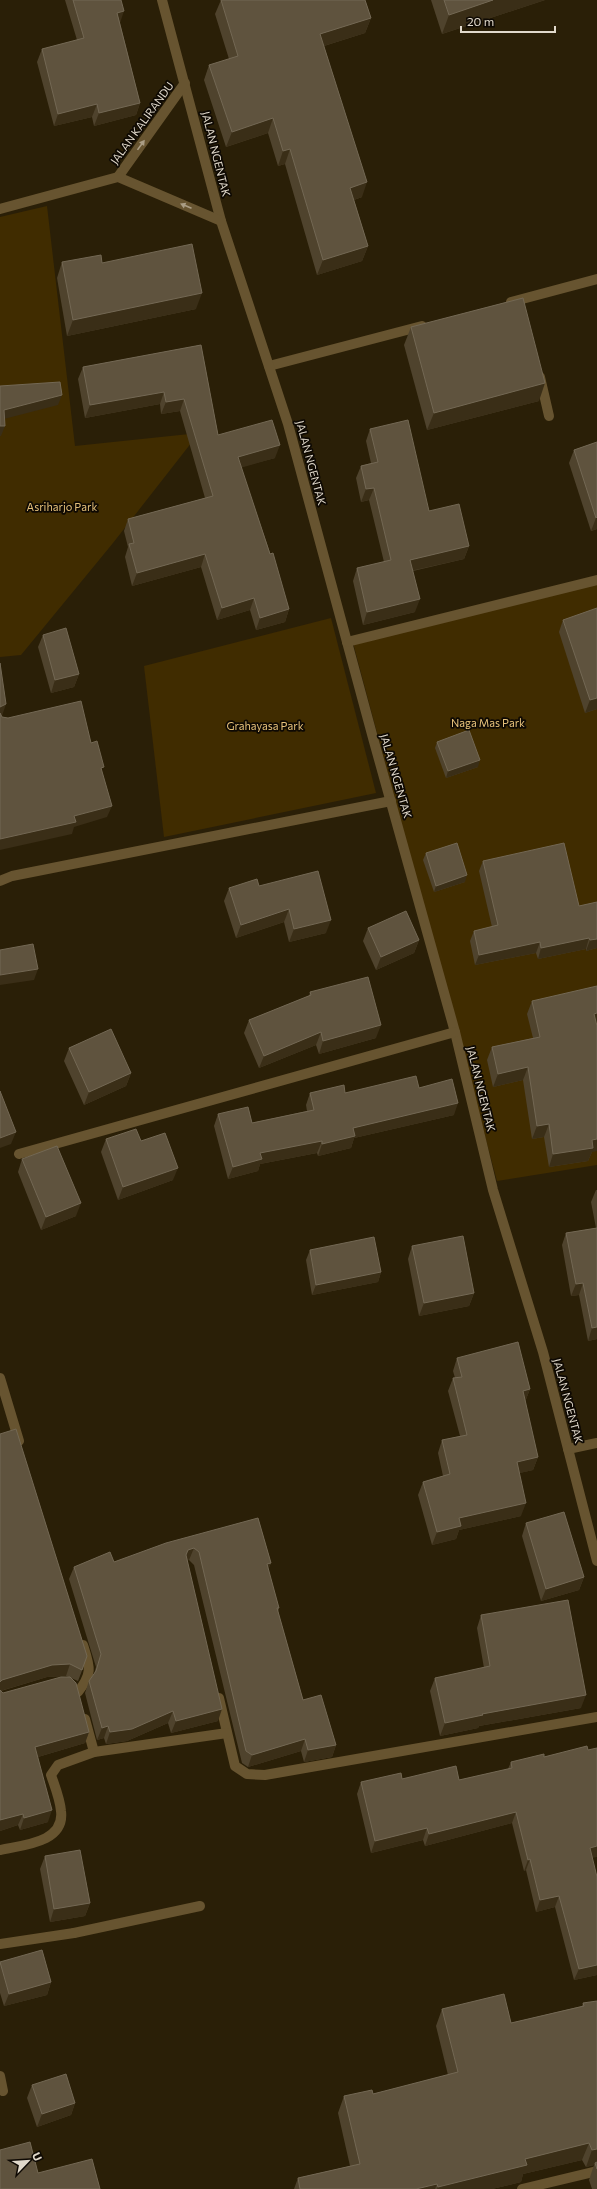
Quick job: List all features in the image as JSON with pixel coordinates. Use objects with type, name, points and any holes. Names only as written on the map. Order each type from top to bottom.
[{"type":"street","name":"JALAN NGENTAK","points":[[162,0],[221,222],[288,424],[455,1032],[493,1190],[543,1352],[597,1561]]},
{"type":"street","name":"JALAN KALIRANDU","points":[[0,210],[118,177],[185,83]]},
{"type":"street","name":"JALAN KALIRANDU","points":[[118,177],[221,222]]},
{"type":"street","points":[[499,306],[522,303],[597,279]]},
{"type":"street","points":[[269,366],[430,324]]},
{"type":"street","points":[[538,369],[549,416]]},
{"type":"street","points":[[347,642],[597,580]]},
{"type":"street","points":[[0,881],[12,876],[142,849],[391,801]]},
{"type":"street","points":[[19,1154],[455,1032]]},
{"type":"street","points":[[0,1378],[24,1455]]},
{"type":"street","points":[[568,1449],[597,1443]]},
{"type":"street","points":[[80,1699],[90,1668],[81,1637]]},
{"type":"street","points":[[69,1684],[74,1685],[80,1699],[94,1752]]},
{"type":"street","points":[[216,1688],[235,1766],[247,1774],[265,1775],[597,1717]]},
{"type":"street","points":[[0,1850],[43,1841],[53,1833],[61,1822],[61,1811],[51,1775],[58,1765],[94,1752],[227,1733]]},
{"type":"street","points":[[0,1944],[74,1933],[200,1906]]},
{"type":"street","points":[[0,2076],[3,2091]]},
{"type":"street","points":[[522,2189],[597,2171]]},
{"type":"green space","name":"Asriharjo Park","points":[[47,206],[75,446],[199,433],[113,543],[21,655],[0,657],[0,217]]},
{"type":"green space","name":"Naga Mas Park","points":[[597,581],[597,1165],[497,1181],[353,643]]},
{"type":"green space","name":"Grahayasa Park","points":[[331,618],[376,793],[164,837],[144,666]]},
{"type":"building","points":[[73,0],[121,0],[124,11],[117,13],[140,103],[99,113],[97,104],[58,114],[42,49],[84,38]]},
{"type":"building","points":[[221,0],[365,0],[371,18],[320,34],[367,182],[350,188],[368,246],[323,260],[290,149],[283,151],[273,118],[232,132],[209,65],[238,56]]},
{"type":"building","points":[[444,0],[493,0],[449,15]]},
{"type":"building","points":[[192,244],[202,293],[73,320],[62,262],[101,255],[102,263]]},
{"type":"building","points":[[523,298],[545,383],[434,413],[411,327]]},
{"type":"building","points":[[201,345],[218,435],[272,420],[280,445],[238,457],[270,554],[273,553],[289,609],[260,618],[254,598],[222,608],[205,554],[137,573],[129,544],[134,543],[128,519],[213,496],[184,399],[166,402],[164,392],[90,405],[83,367]]},
{"type":"building","points":[[60,382],[62,395],[4,410],[5,426],[0,426],[0,386]]},
{"type":"building","points":[[408,420],[429,511],[459,504],[469,546],[410,560],[420,599],[367,612],[357,568],[391,560],[374,488],[366,489],[361,466],[378,462],[370,429]]},
{"type":"building","points":[[597,442],[597,517],[596,518],[574,450]]},
{"type":"building","points":[[597,608],[597,698],[590,700],[563,620]]},
{"type":"building","points":[[66,628],[79,674],[55,680],[43,635]]},
{"type":"building","points":[[0,663],[6,704],[0,707]]},
{"type":"building","points":[[81,701],[91,743],[97,741],[104,767],[101,768],[112,806],[74,816],[76,822],[0,839],[0,713],[2,717],[8,718]]},
{"type":"building","points":[[469,730],[480,760],[448,771],[437,742]]},
{"type":"building","points":[[457,843],[467,875],[436,886],[426,853]]},
{"type":"building","points":[[564,843],[579,906],[597,902],[597,939],[590,940],[589,938],[541,948],[540,942],[479,955],[474,931],[498,925],[483,861]]},
{"type":"building","points":[[318,871],[331,920],[294,929],[289,909],[241,925],[229,888],[257,879],[259,886]]},
{"type":"building","points":[[406,911],[419,940],[381,957],[368,928]]},
{"type":"building","points":[[33,944],[38,969],[0,975],[0,950]]},
{"type":"building","points":[[368,977],[381,1025],[323,1041],[321,1032],[264,1056],[249,1020],[311,995],[310,992]]},
{"type":"building","points":[[597,986],[597,1013],[594,1014],[597,1026],[597,1139],[592,1140],[593,1148],[553,1154],[549,1124],[537,1126],[528,1067],[498,1074],[492,1047],[540,1037],[532,1001]]},
{"type":"building","points":[[111,1029],[131,1073],[89,1092],[69,1048]]},
{"type":"building","points":[[416,1076],[419,1088],[452,1079],[458,1103],[353,1128],[355,1136],[322,1144],[322,1141],[260,1153],[262,1159],[233,1167],[218,1114],[248,1107],[252,1123],[314,1110],[310,1093],[344,1085],[345,1093]]},
{"type":"building","points":[[0,1091],[16,1132],[0,1138]]},
{"type":"building","points":[[136,1129],[141,1141],[165,1133],[178,1168],[123,1187],[106,1139]]},
{"type":"building","points":[[57,1146],[81,1203],[46,1217],[22,1159]]},
{"type":"building","points":[[597,1228],[597,1327],[592,1328],[583,1283],[576,1284],[566,1233]]},
{"type":"building","points":[[463,1236],[474,1293],[424,1303],[412,1246]]},
{"type":"building","points":[[374,1237],[381,1272],[316,1285],[310,1250]]},
{"type":"building","points":[[518,1342],[530,1389],[523,1391],[538,1457],[517,1462],[526,1503],[459,1518],[461,1526],[437,1532],[423,1482],[450,1474],[442,1440],[467,1435],[453,1378],[462,1377],[457,1358]]},
{"type":"building","points":[[16,1429],[87,1656],[82,1670],[70,1664],[52,1665],[2,1680],[0,1682],[0,1434]]},
{"type":"building","points":[[564,1512],[584,1577],[546,1589],[526,1523]]},
{"type":"building","points":[[258,1518],[271,1563],[267,1564],[279,1608],[277,1608],[303,1700],[321,1695],[336,1745],[308,1750],[305,1739],[252,1755],[246,1751],[199,1552],[194,1548],[188,1550],[186,1555],[222,1709],[176,1721],[173,1711],[132,1729],[110,1732],[108,1726],[102,1728],[89,1681],[96,1671],[101,1654],[74,1567],[110,1552],[114,1562],[166,1543]]},
{"type":"building","points":[[568,1600],[586,1695],[482,1714],[483,1715],[445,1723],[435,1678],[490,1666],[481,1615]]},
{"type":"building","points":[[61,1677],[70,1677],[76,1683],[89,1732],[35,1747],[52,1810],[24,1818],[23,1814],[0,1820],[0,1690],[3,1693]]},
{"type":"building","points":[[587,1746],[588,1750],[597,1748],[597,1846],[590,1848],[597,1877],[597,1965],[579,1969],[559,1896],[540,1900],[516,1812],[429,1834],[427,1828],[375,1841],[361,1782],[401,1773],[402,1779],[456,1766],[459,1780],[512,1768],[511,1762],[544,1754],[544,1757]]},
{"type":"building","points":[[80,1850],[90,1903],[54,1909],[45,1856]]},
{"type":"building","points":[[42,1950],[51,1982],[9,1994],[0,1962]]},
{"type":"building","points":[[504,1994],[511,2023],[584,2006],[583,2003],[597,2001],[597,2149],[592,2150],[589,2143],[525,2159],[527,2165],[438,2187],[437,2184],[416,2189],[300,2189],[298,2178],[360,2164],[344,2096],[372,2090],[373,2094],[458,2072],[442,2009]]},
{"type":"building","points":[[66,2074],[75,2103],[42,2114],[32,2085]]},
{"type":"building","points":[[30,2142],[38,2173],[92,2159],[100,2189],[0,2189],[0,2150]]}]
